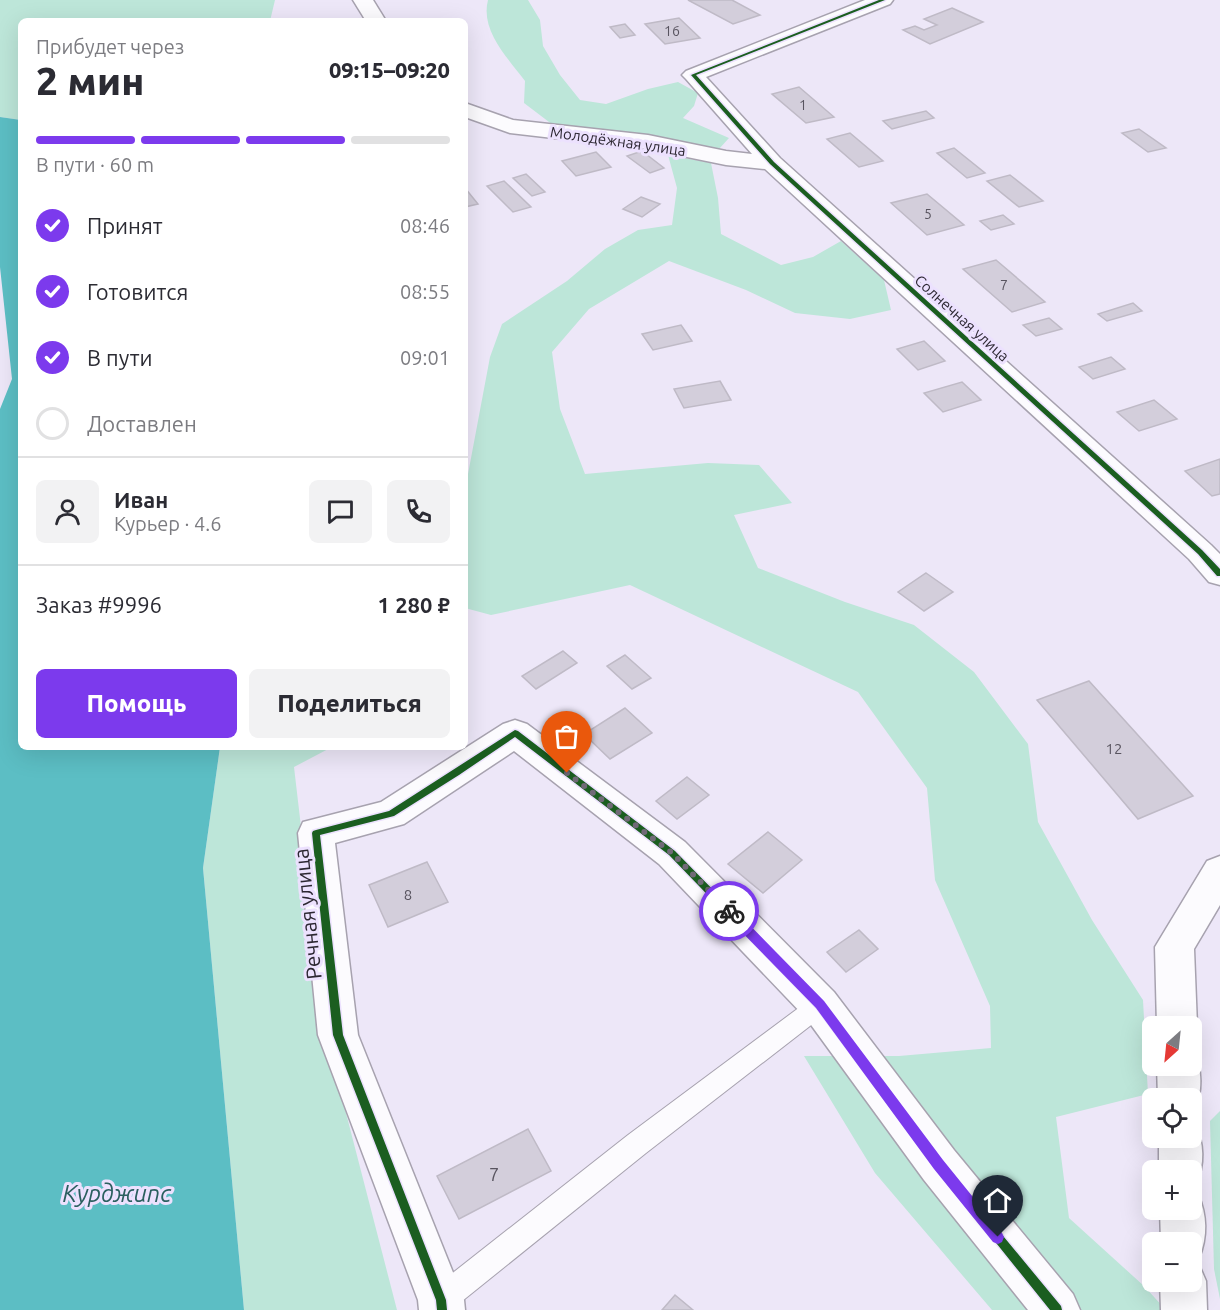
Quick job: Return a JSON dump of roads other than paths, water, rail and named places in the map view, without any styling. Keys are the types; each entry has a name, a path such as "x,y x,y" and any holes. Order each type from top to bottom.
{"street":[{"path":"363,0 374,18"},
{"name":"Солнечная улица","path":"883,0 693,75 772,163 1213,558"},
{"name":"Молодёжная улица","path":"468,111 510,126 648,142 726,158 772,163"},
{"name":"Речная улица","path":"442,1305 338,1035 316,833 391,814 515,733 672,853 820,1005 939,1165 1057,1310"},
{"path":"1177,1016 1174,946 1220,872"},
{"path":"1183,1292 1184,1310"}],"lane":[{"path":"442,1305 637,1144 820,1005"}],"water":[{"name":"Курджипс","path":"0,117 18,120 18,750 220,750 203,868 244,1310 0,1310 0,409 12,379 0,267"}]}
